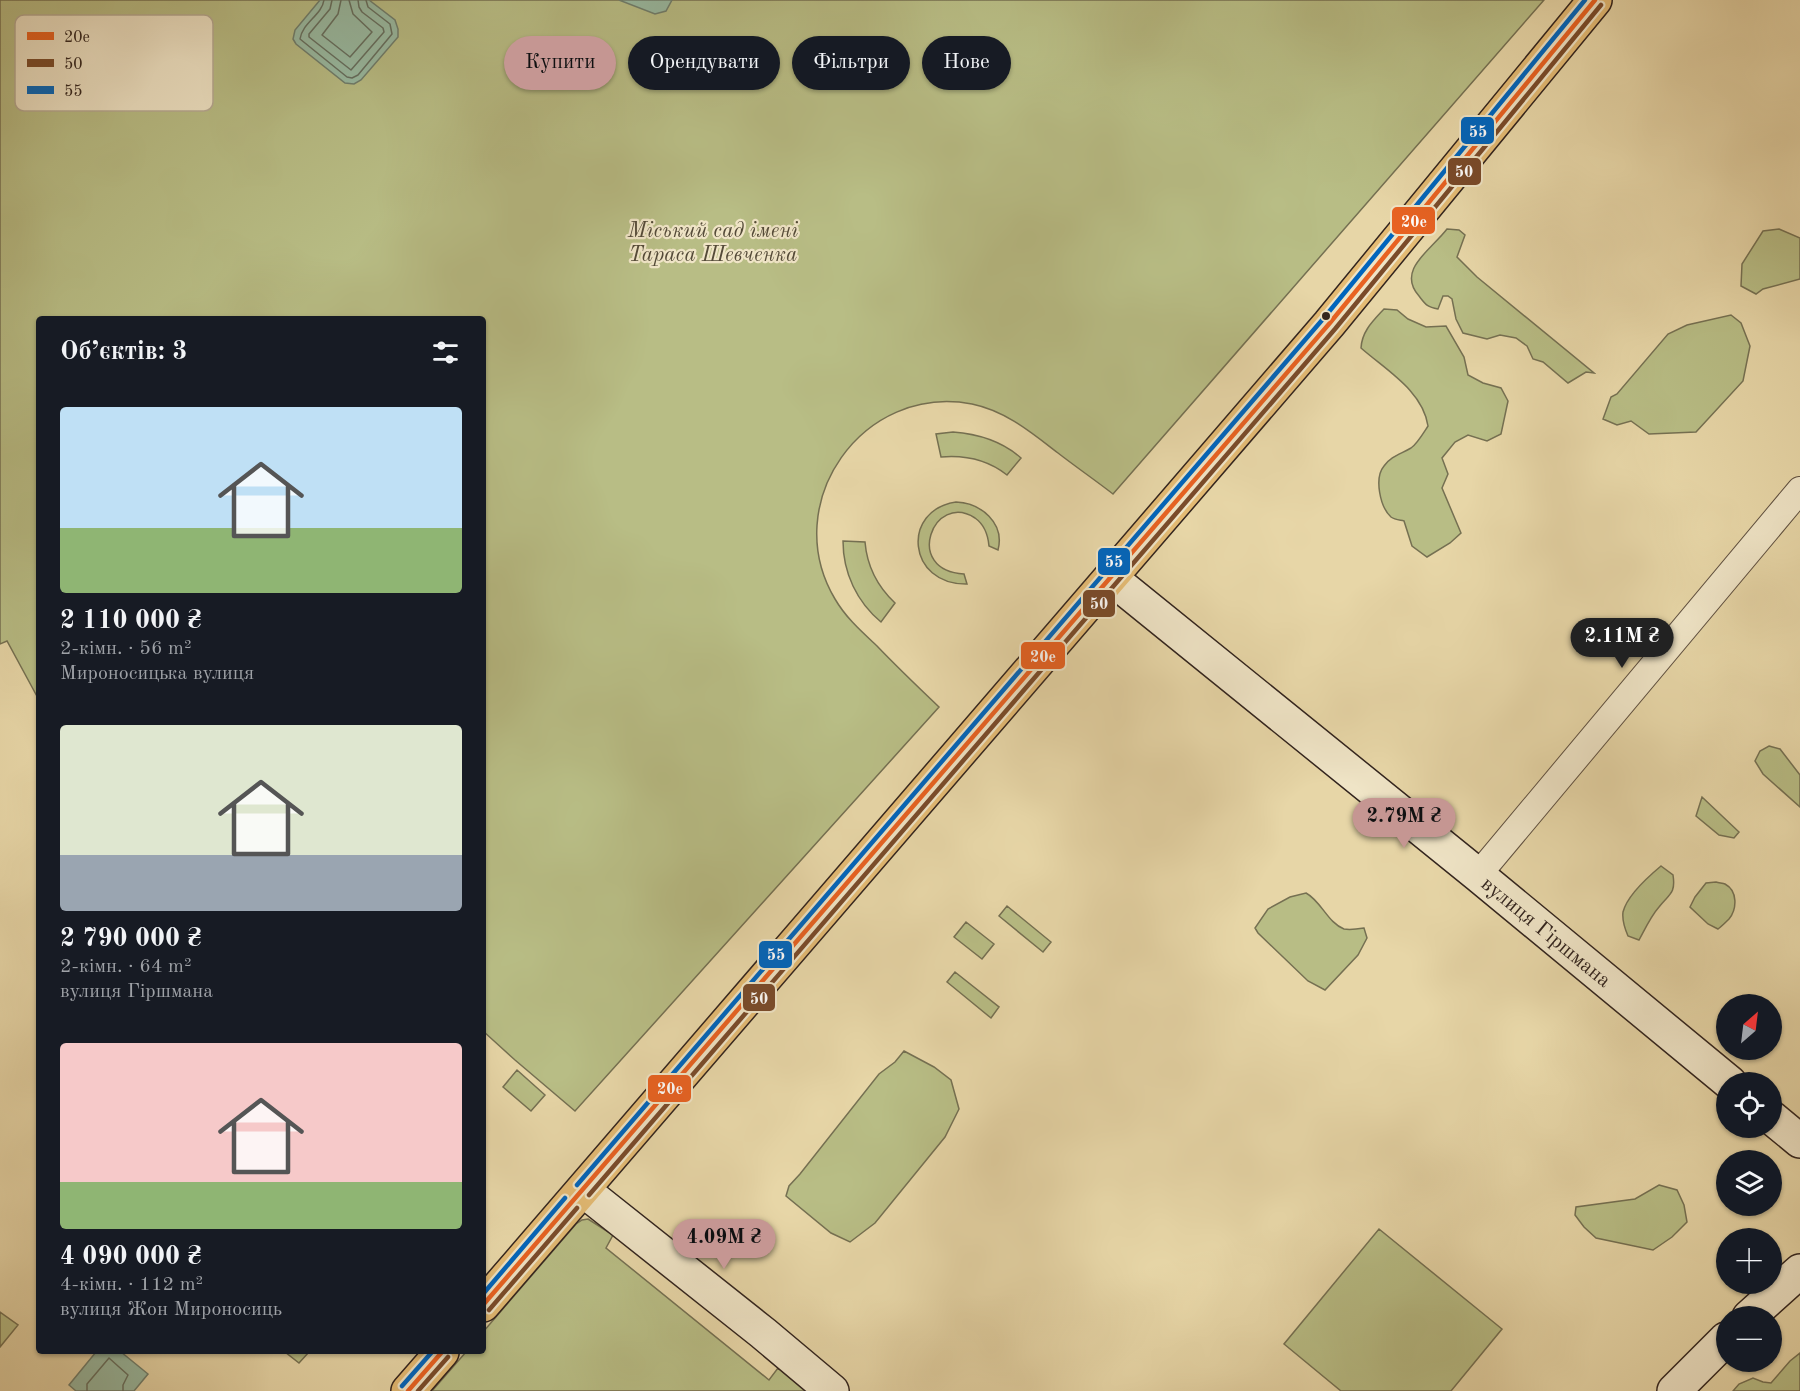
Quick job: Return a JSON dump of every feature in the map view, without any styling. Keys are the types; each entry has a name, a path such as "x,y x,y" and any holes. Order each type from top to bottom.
{"main road":[{"path":"486,1302 1329,324 1595,0"},
{"path":"408,1391 440,1354"}],"street":[{"path":"1478,876 1800,490"},
{"name":"вулиця Гіршмана","path":"1111,578 1717,1072"},
{"path":"1782,1126 1800,1141"},
{"path":"583,1190 832,1391"},
{"path":"1761,1306 1800,1271"},
{"path":"1674,1391 1716,1349"}],"green space":[{"name":"Міський сад імені Тараса Шевченка","path":"0,0 1544,0 1113,494 1018,424 996,412 972,404 932,402 897,412 866,431 841,458 825,490 817,525 820,562 835,599 844,612 939,707 575,1111 486,1034 486,316 36,316 36,694 7,641 0,644"},
{"path":"1447,229 1459,230 1465,235 1457,257 1477,277 1594,373 1586,372 1568,383 1543,362 1533,359 1527,346 1516,338 1500,335 1487,339 1463,333 1456,319 1452,299 1448,296 1443,296 1438,309 1425,304 1413,287 1411,278 1418,261"},
{"path":"1779,229 1800,238 1800,279 1763,289 1756,294 1741,286 1742,264 1763,231"},
{"path":"1384,309 1397,310 1408,319 1426,327 1446,326 1464,357 1468,375 1483,383 1501,388 1508,401 1501,434 1487,441 1468,435 1455,442 1442,458 1448,474 1442,488 1461,533 1450,543 1427,557 1412,546 1404,521 1393,518 1381,500 1379,478 1384,466 1393,457 1411,448 1428,426 1419,402 1411,392 1361,348 1366,331"},
{"path":"1731,315 1741,323 1750,346 1743,381 1696,432 1649,434 1631,421 1617,425 1603,419 1611,397 1617,394 1668,334 1687,325"},
{"path":"953,432 990,439 1021,458 1007,475 976,460 941,457 936,434"},
{"path":"956,502 974,506 982,511 989,516 998,531 998,550 989,546 984,527 975,518 960,513 947,515 937,523 931,535 930,548 934,560 945,570 964,574 967,584 947,581 932,573 923,561 918,546 919,532 926,518 938,508"},
{"path":"843,541 865,542 874,576 895,603 881,622 858,596 853,586 846,564"},
{"path":"1769,746 1780,749 1800,775 1800,807 1763,774 1755,761 1760,751"},
{"path":"1702,797 1739,832 1734,838 1719,835 1696,816"},
{"path":"1661,866 1673,875 1673,890 1653,914 1639,940 1628,936 1623,918 1625,906 1639,887"},
{"path":"1716,882 1729,887 1735,900 1732,915 1718,929 1708,924 1690,907 1706,883"},
{"path":"1306,893 1338,926 1344,929 1364,928 1367,938 1358,955 1325,990 1308,981 1255,928 1268,909 1290,897"},
{"path":"1007,906 1051,942 1043,952 999,916"},
{"path":"966,922 994,944 982,959 954,937"},
{"path":"955,972 999,1007 991,1018 947,982"},
{"path":"904,1051 934,1067 951,1080 959,1109 945,1137 875,1223 850,1242 831,1233 786,1196 789,1186 879,1074 895,1062"},
{"path":"517,1070 545,1095 531,1111 503,1087"},
{"path":"1659,1185 1677,1190 1684,1205 1687,1222 1672,1237 1653,1250 1596,1238 1575,1215 1576,1207 1635,1199"},
{"path":"588,1219 613,1235 606,1248 769,1380 778,1368 808,1391 432,1391 464,1354 486,1354 486,1329 576,1224"},
{"path":"1379,1229 1502,1329 1451,1391 1341,1391 1284,1344"},
{"path":"0,1312 18,1325 0,1347"},
{"path":"1800,1353 1800,1391 1733,1391 1739,1384 1753,1378 1771,1383"},
{"path":"288,1354 307,1354 299,1363"}],"water":[{"path":"320,0 369,0 395,20 398,37 361,80 354,84 345,83 296,44 293,39 295,30"},
{"path":"619,0 672,0 666,11 655,14"},
{"path":"94,1354 123,1354 148,1374 134,1391 76,1391 69,1385"}],"transit line":[{"name":"55","path":"577,1185 1323,319 1585,0"},
{"name":"20е","path":"486,1302 1329,324 1595,0"},
{"name":"50","path":"589,1195 1335,329 1601,5"},
{"name":"55","path":"486,1290 565,1198"},
{"name":"50","path":"489,1310 577,1208"},
{"name":"55","path":"402,1386 430,1354"},
{"name":"20е","path":"408,1391 440,1354"},
{"name":"50","path":"418,1391 448,1357"}]}
